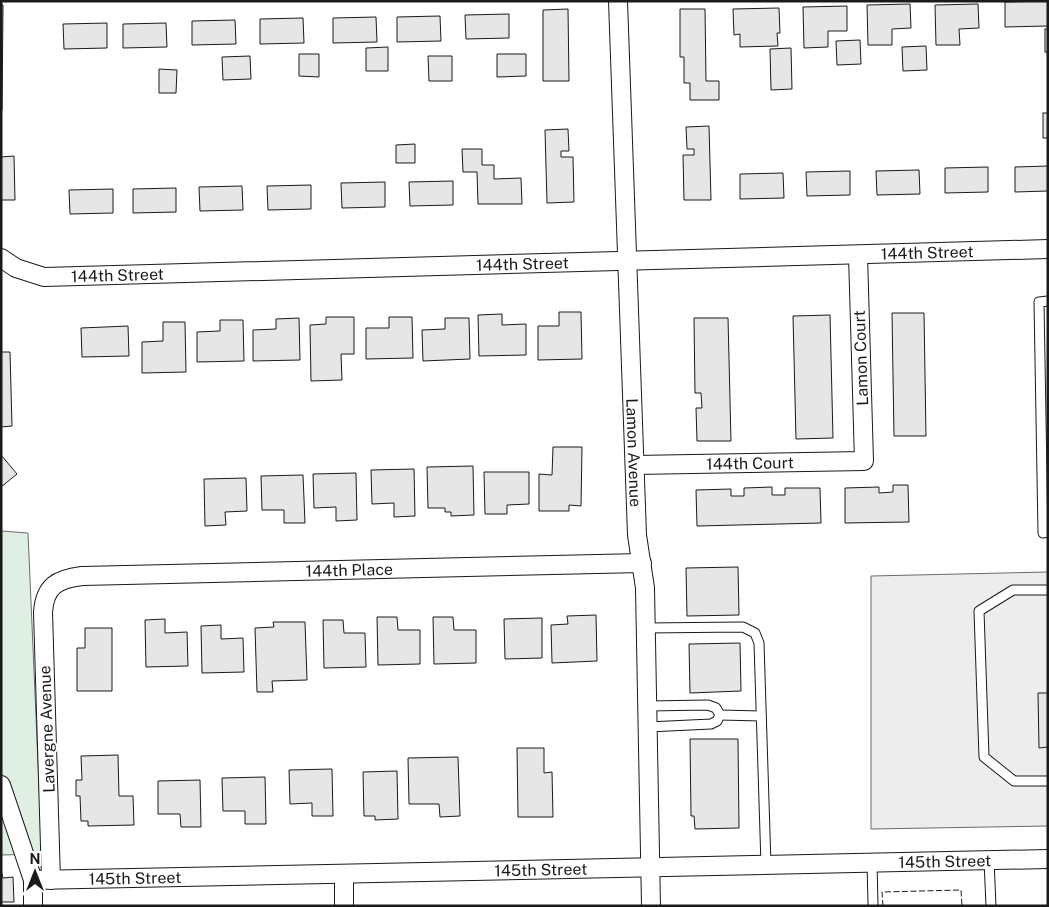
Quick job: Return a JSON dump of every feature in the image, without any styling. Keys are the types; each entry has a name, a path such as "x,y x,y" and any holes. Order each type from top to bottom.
{"street":[{"name":"Lamon Avenue","path":"618,1 636,534 645,588 651,906"},
{"name":"144th Street","path":"1,258 16,268 44,277 1048,250"},
{"name":"Lamon Court","path":"858,255 864,461"},
{"name":"144th Court","path":"635,465 864,461"},
{"name":"144th Place","path":"57,582 82,576 642,563"},
{"name":"Lavergne Avenue","path":"51,880 44,612 46,595 57,582"},
{"path":"1,785 33,880 33,906"},
{"name":"145th Street","path":"33,880 1048,859"},
{"path":"344,874 344,906"}],"lane":[{"path":"1048,301 1039,302 1043,533 1048,532"},
{"path":"1048,590 1013,590 979,611 984,757 1014,781 1048,782"},
{"path":"646,628 743,627 755,633 759,643 766,865"},
{"path":"648,706 708,705 716,708 720,715"},
{"path":"720,715 761,716"},
{"path":"648,727 711,724 717,721 720,715"},
{"path":"989,860 990,906"},
{"path":"872,863 873,904"}],"green space":[{"path":"1,531 28,533 42,854 1,855"}],"shaded area":[{"path":"1048,572 1048,826 871,829 871,576"}],"building":[{"path":"1048,1 1048,26 1005,27 1005,2"},
{"path":"910,4 911,28 892,29 892,45 868,45 867,5"},
{"path":"978,4 979,28 959,29 960,45 936,45 935,5"},
{"path":"1,5 3,5 2,110 1,110"},
{"path":"847,6 847,31 828,31 828,47 804,48 803,7"},
{"path":"779,8 780,33 777,33 778,46 740,47 740,34 734,35 733,9"},
{"path":"568,9 569,81 543,81 543,10"},
{"path":"680,9 705,9 706,81 719,81 719,100 690,100 690,83 684,83 684,57 680,57"},
{"path":"509,14 509,38 466,39 465,15"},
{"path":"440,16 441,41 397,42 397,17"},
{"path":"376,17 377,42 333,43 333,18"},
{"path":"303,18 304,43 260,44 260,19"},
{"path":"235,20 236,44 192,45 192,21"},
{"path":"107,23 107,48 64,49 63,24"},
{"path":"166,23 167,47 123,48 123,24"},
{"path":"1045,29 1048,29 1048,52 1045,52"},
{"path":"860,40 861,64 837,65 836,41"},
{"path":"926,46 927,70 903,71 902,47"},
{"path":"388,47 388,71 366,71 366,48"},
{"path":"791,48 792,89 771,90 770,49"},
{"path":"299,54 319,54 319,77 299,76"},
{"path":"497,54 526,54 526,76 497,77"},
{"path":"250,56 251,79 223,80 222,57"},
{"path":"428,56 452,56 452,81 429,81"},
{"path":"159,69 177,70 176,93 159,93"},
{"path":"1043,113 1048,113 1048,138 1043,138"},
{"path":"709,126 711,200 684,200 683,155 694,155 694,149 687,149 686,127"},
{"path":"568,129 569,151 561,151 561,157 573,157 574,202 547,203 545,130"},
{"path":"415,144 415,163 396,163 396,145"},
{"path":"462,149 482,149 482,165 494,165 494,179 521,178 522,204 478,204 477,172 463,172"},
{"path":"14,156 15,200 1,200 1,157"},
{"path":"1048,166 1048,191 1015,192 1015,167"},
{"path":"988,167 988,192 945,193 945,168"},
{"path":"919,170 920,194 877,195 876,171"},
{"path":"850,171 850,195 807,196 806,172"},
{"path":"783,173 784,198 740,199 740,174"},
{"path":"453,181 453,205 410,206 409,182"},
{"path":"385,182 385,207 342,208 341,183"},
{"path":"311,185 311,209 268,210 267,186"},
{"path":"242,186 243,210 200,211 199,187"},
{"path":"176,188 176,212 133,213 133,189"},
{"path":"113,189 113,213 70,214 69,190"},
{"path":"559,312 581,312 582,359 538,360 538,326 559,326"},
{"path":"892,313 924,313 926,436 894,436"},
{"path":"502,314 502,325 526,324 526,355 479,356 478,315"},
{"path":"830,315 833,438 796,439 793,316"},
{"path":"326,317 354,317 354,354 341,354 342,380 311,381 310,325 326,324"},
{"path":"389,317 412,317 413,358 366,359 366,328 389,328"},
{"path":"299,318 300,360 253,361 253,330 276,329 276,319"},
{"path":"445,318 469,318 470,359 423,361 422,330 445,329"},
{"path":"694,318 728,318 731,441 697,441 696,408 702,408 701,393 695,393"},
{"path":"220,320 243,320 244,361 197,362 197,332 220,331"},
{"path":"163,322 185,322 186,372 142,373 142,342 163,341"},
{"path":"128,326 129,356 82,357 81,328"},
{"path":"1,352 10,352 12,426 1,427"},
{"path":"553,447 582,447 581,506 569,505 569,511 539,511 539,474 552,475"},
{"path":"1,455 17,474 1,487"},
{"path":"473,466 474,515 451,516 451,512 445,512 445,508 428,508 427,467"},
{"path":"414,469 415,516 394,517 394,503 372,504 371,470"},
{"path":"484,472 529,472 529,504 507,505 507,514 485,514"},
{"path":"356,473 357,520 336,521 336,507 314,508 313,474"},
{"path":"303,475 305,523 284,523 284,510 262,510 261,476"},
{"path":"246,478 247,511 225,512 226,525 205,526 204,479"},
{"path":"893,485 908,485 909,522 845,523 845,488 879,487 879,493 893,492"},
{"path":"772,487 772,495 785,495 785,488 820,488 821,523 697,526 696,490 731,489 731,496 744,496 744,488"},
{"path":"738,567 739,615 687,616 686,568"},
{"path":"596,615 597,661 552,663 551,625 568,624 567,616"},
{"path":"377,617 397,617 398,630 420,630 420,664 378,665"},
{"path":"433,617 453,617 454,630 476,630 476,663 434,664"},
{"path":"542,618 542,658 505,659 504,619"},
{"path":"165,619 165,633 187,632 188,666 146,667 145,620"},
{"path":"323,620 343,620 344,633 365,633 366,667 324,668"},
{"path":"273,622 305,622 307,680 272,681 273,692 257,692 255,628 274,627"},
{"path":"221,625 221,639 243,638 244,672 202,673 201,626"},
{"path":"85,628 112,628 112,691 77,691 77,648 85,648"},
{"path":"740,643 741,691 690,693 689,644"},
{"path":"1038,693 1048,693 1048,747 1039,748"},
{"path":"690,739 738,739 739,828 695,829 694,816 691,816"},
{"path":"517,748 544,748 544,773 552,772 553,817 518,817"},
{"path":"118,755 119,796 133,796 134,825 88,826 88,821 81,821 80,796 76,796 76,780 82,780 81,756"},
{"path":"458,757 460,816 440,817 439,804 409,804 408,758"},
{"path":"332,769 333,816 312,816 312,803 290,804 289,770"},
{"path":"397,771 398,819 375,820 375,816 364,816 363,772"},
{"path":"265,777 266,824 245,824 245,811 223,811 222,778"},
{"path":"200,780 201,827 181,827 180,814 158,814 158,781"},
{"path":"1,870 3,878 13,877 14,902 1,902"}],"fence":[{"path":"883,906 882,892 961,890 962,906"}]}
